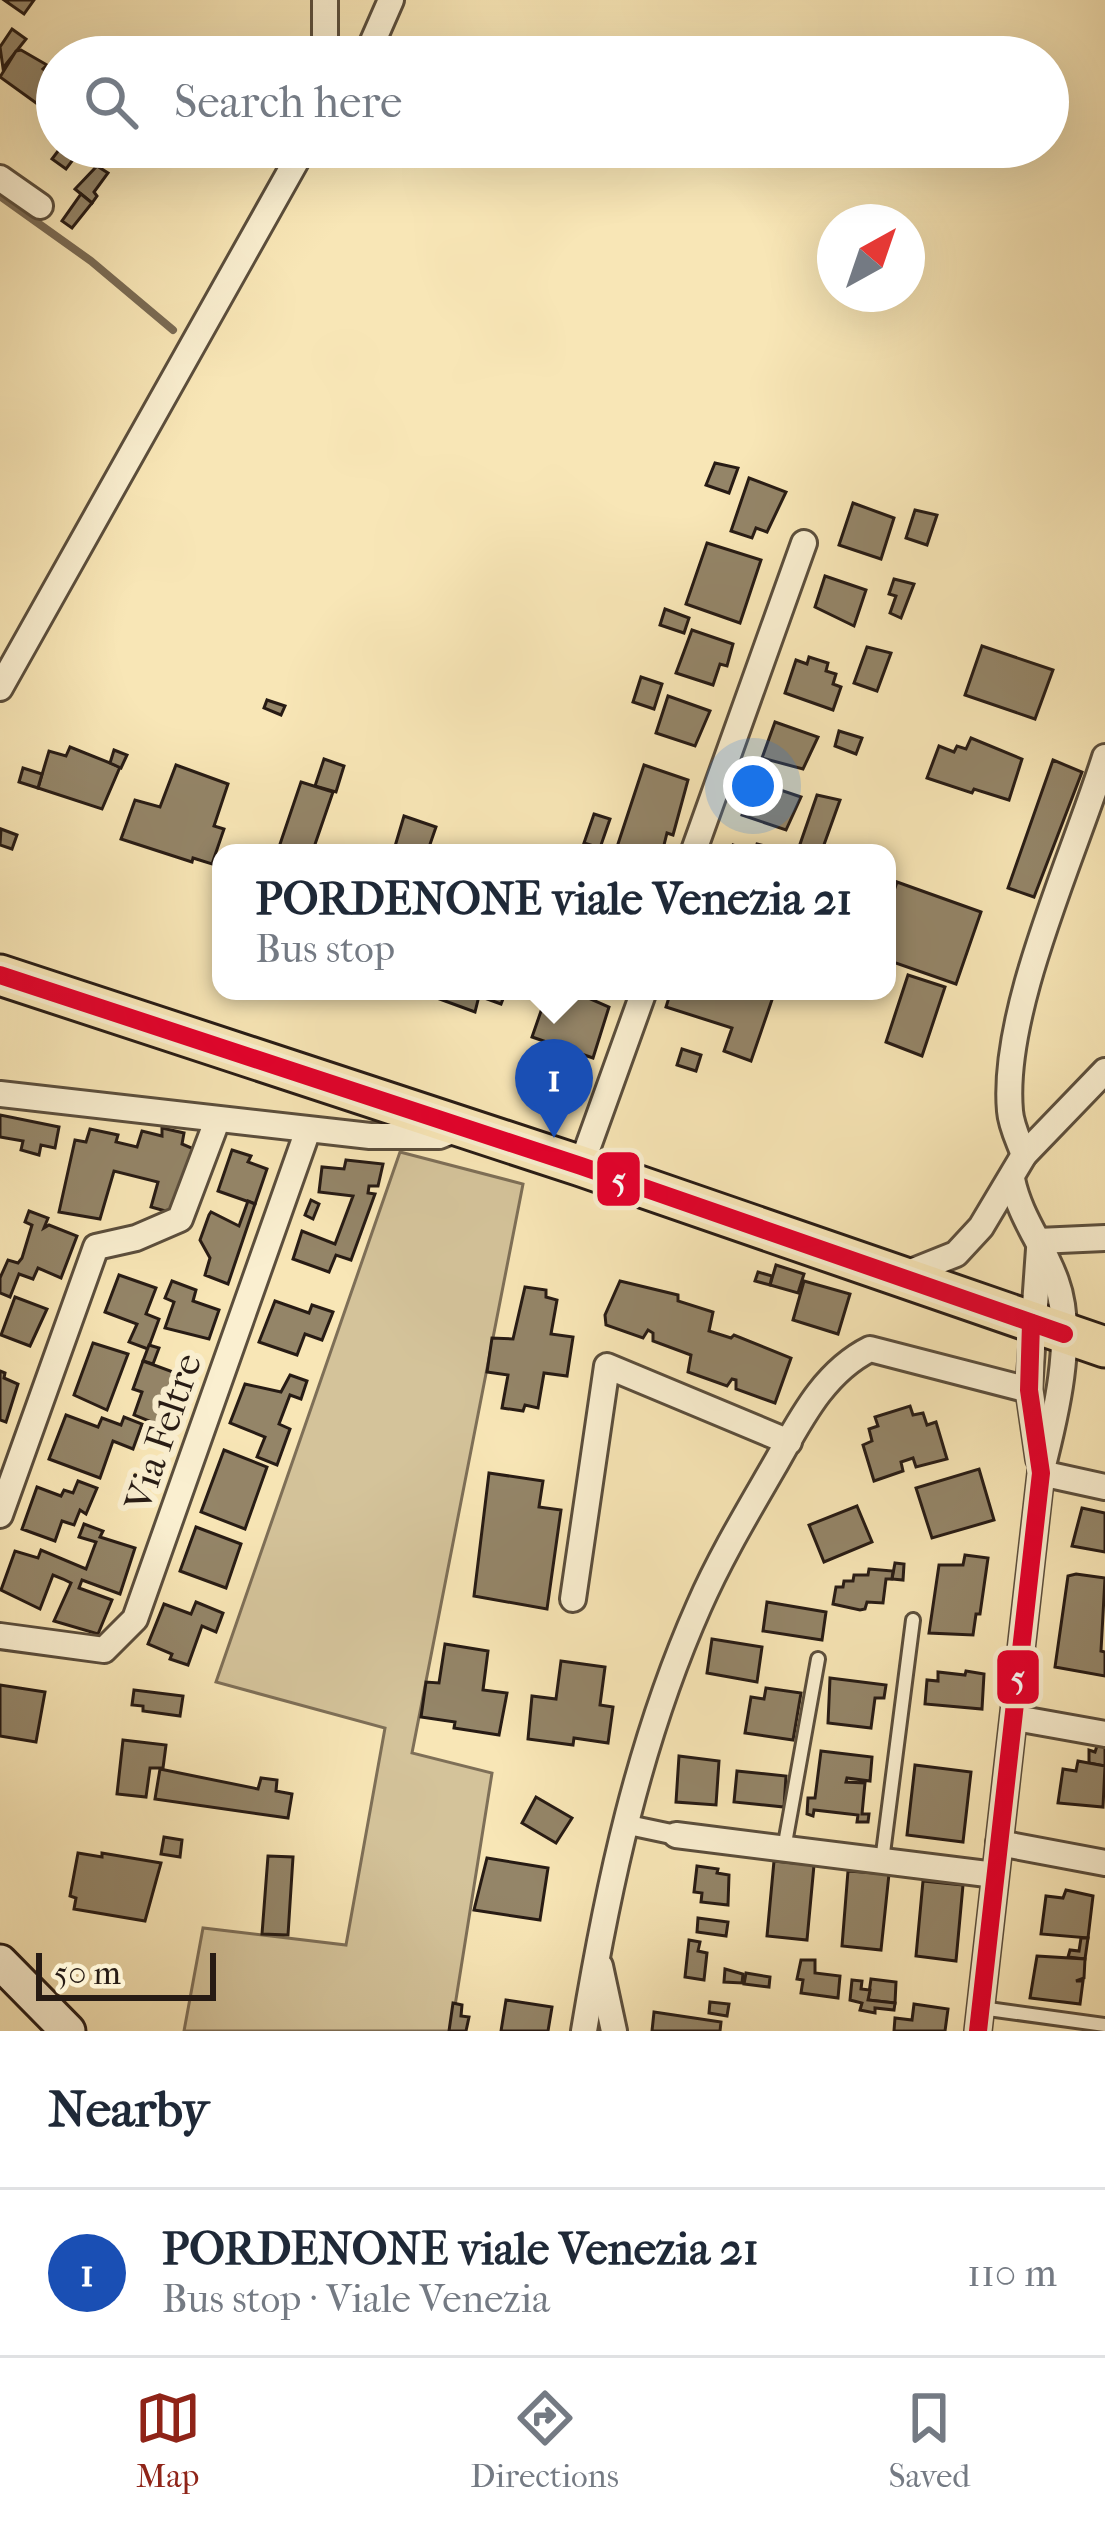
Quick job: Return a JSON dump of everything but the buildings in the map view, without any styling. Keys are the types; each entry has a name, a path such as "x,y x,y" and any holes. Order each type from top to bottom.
{"main road":[{"path":"0,975 581,1166 1105,1347"},
{"path":"0,1962 68,2031"}],"street":[{"path":"325,0 326,36"},
{"path":"375,36 391,0"},
{"path":"0,688 292,168"},
{"path":"0,178 40,206"},
{"path":"696,844 804,543"},
{"path":"1024,1155 1010,1117 1009,1077 1018,1021 1105,757"},
{"path":"581,1166 641,1000"},
{"path":"899,1277 956,1253 981,1227 1024,1155 1105,1071"},
{"path":"0,1094 370,1136 439,1136 462,1126"},
{"path":"0,1515 96,1247 136,1238 180,1219 217,1121"},
{"name":"Via Feltre","path":"0,1636 104,1650 135,1619 308,1130"},
{"path":"1012,1180 1018,1207 1039,1240 1058,1286 1029,1390 1041,1473"},
{"path":"1039,1240 1105,1238"},
{"path":"979,2020 1041,1473 1055,1417 1047,1328"},
{"path":"584,2031 624,1824 664,1694 700,1604 788,1442 824,1386 849,1360 870,1349 1029,1390"},
{"path":"573,1599 607,1366 788,1442"},
{"path":"1041,1473 1105,1487"},
{"path":"1016,1718 1105,1734"},
{"path":"624,1824 676,1835 994,1875"},
{"path":"999,1843 1105,1863"},
{"path":"597,1952 614,2031"}],"lane":[{"path":"881,1862 913,1620"},
{"path":"784,1849 818,1659"},
{"path":"979,2020 1105,2025"}],"shaded area":[{"path":"400,1152 523,1184 412,1753 492,1773 451,2031 184,2031 203,1928 346,1945 385,1728 216,1682"}],"waterway":[{"path":"0,196 91,261 173,330"}],"transit line":[{"name":"5","path":"0,975 581,1166 1064,1334"},
{"name":"5","path":"978,2031 1041,1473 1029,1390 1031,1323"}],"place":[{"name":"PORDENONE viale Venezia 21","path":"554,1138"}]}
